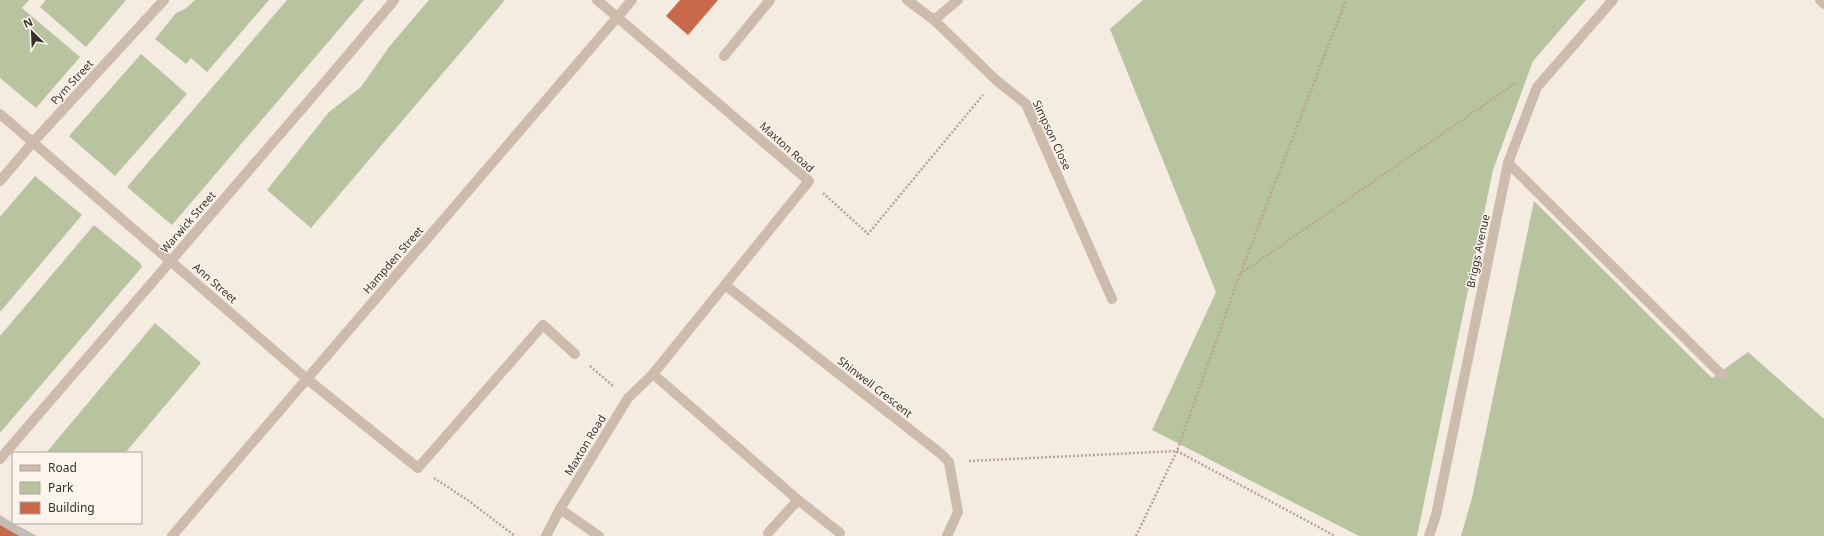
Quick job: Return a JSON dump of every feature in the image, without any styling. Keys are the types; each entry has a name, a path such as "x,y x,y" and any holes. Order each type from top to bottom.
{"street":[{"name":"Pym Street","path":"0,181 33,142 164,0"},
{"name":"Maxton Road","path":"546,536 560,508 628,398 653,374 809,181 597,0"},
{"name":"Hampden Street","path":"172,536 632,0"},
{"path":"724,56 770,0"},
{"name":"Simpson Close","path":"907,0 934,20 996,80 1026,104 1112,298"},
{"path":"934,20 958,0"},
{"name":"Briggs Avenue","path":"1429,536 1436,515 1508,163 1537,87 1613,0"},
{"path":"1820,0 1824,4"},
{"name":"Warwick Street","path":"0,460 393,2"},
{"name":"Ann Street","path":"0,114 307,378 418,468"},
{"path":"1508,163 1722,375"},
{"name":"Shinwell Crescent","path":"725,285 940,453 949,462"},
{"path":"418,468 543,325 575,354"},
{"path":"653,374 798,500 840,533"},
{"path":"947,536 958,512 949,462"},
{"path":"768,533 798,500"},
{"path":"560,508 600,536"}],"path":[{"path":"1136,536 1177,451 1240,274 1346,0"},
{"path":"809,181 868,234 996,80"},
{"path":"1240,274 1518,82 1537,87"},
{"path":"575,354 628,398"},
{"path":"949,462 1177,451 1335,536"},
{"path":"418,468 469,501 515,536"}],"green space":[{"path":"0,0 29,0 22,8 80,57 36,108 0,78"},
{"path":"46,0 126,0 86,47 40,7"},
{"path":"195,0 269,0 207,72 191,58 186,64 155,39 176,13 185,9"},
{"path":"287,0 364,0 172,225 127,187"},
{"path":"429,0 505,0 311,228 267,190 329,112 361,87 389,47"},
{"path":"1143,0 1586,0 1533,61 1493,170 1417,536 1359,536 1152,430 1216,292 1110,29"},
{"path":"141,54 187,94 115,176 69,136"},
{"path":"35,176 82,215 0,312 0,217"},
{"path":"1534,201 1712,378 1748,352 1824,419 1824,536 1461,536 1472,498"},
{"path":"94,225 140,263 142,267 0,433 0,336"},
{"path":"155,323 201,363 126,452 47,452"}],"building":[{"path":"680,0 718,0 688,35 666,16"},
{"path":"0,525 19,536 0,536"}]}
